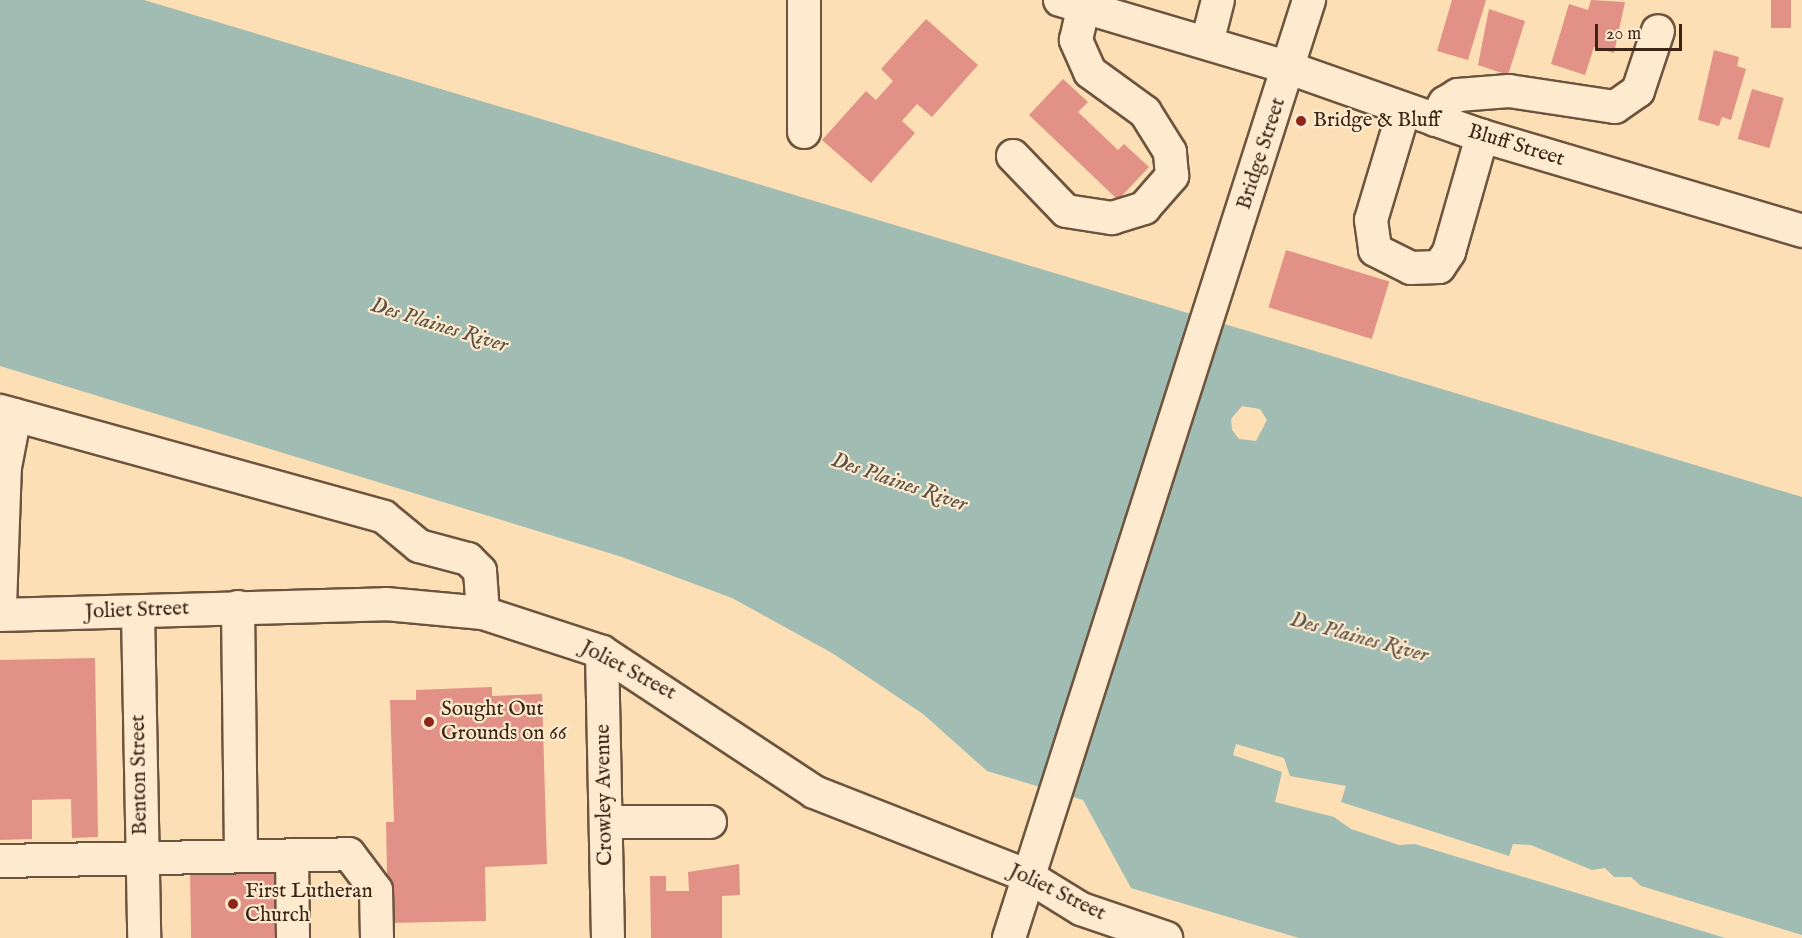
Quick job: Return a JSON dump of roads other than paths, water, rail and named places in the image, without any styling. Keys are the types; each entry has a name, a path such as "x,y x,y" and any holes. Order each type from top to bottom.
{"street":[{"path":"804,0 804,132"},
{"path":"1207,43 1218,0"},
{"name":"Bridge Street","path":"1009,938 1026,875 1214,307 1309,0"},
{"path":"1012,156 1066,211 1112,218 1144,208 1172,176 1170,152 1145,112 1090,72 1076,40 1076,2"},
{"name":"Bluff Street","path":"1076,2 1289,68 1482,136 1802,231"},
{"path":"1435,120 1445,103 1458,95 1509,91 1615,107 1638,91 1658,30"},
{"path":"1404,110 1371,220 1375,249 1411,268 1439,267 1449,252 1482,136"},
{"path":"0,606 8,413 384,517 419,546 468,559 480,571 483,613"},
{"name":"Joliet Street","path":"0,615 435,605 483,613 602,652 814,792 1026,875 1081,909 1166,938"},
{"path":"238,608 241,856"},
{"name":"Benton Street","path":"138,612 144,938"},
{"name":"Crowley Avenue","path":"602,652 608,938"},
{"path":"606,822 710,822"},
{"path":"0,861 349,854 376,890 377,938"},
{"path":"292,855 293,938"}],"water":[{"name":"Des Plaines River","path":"0,0 144,0 1802,497 1802,935 1641,886 1631,877 1614,877 1605,868 1592,870 1531,845 1513,844 1509,856 1341,802 1346,786 1290,776 1284,758 1236,744 1233,755 1282,772 1275,802 1334,817 1351,829 1399,845 1415,844 1725,938 1299,938 1131,888 1083,800 987,771 923,714 832,653 732,598 622,557 0,366","holes":["1242,406 1260,409 1267,420 1256,441 1239,439 1232,430 1231,419"]}],"place":[{"name":"Bridge & Bluff","path":"1301,121"},
{"name":"Sought Out Grounds on 66","path":"429,722"},
{"name":"First Lutheran Church","path":"233,904"}]}
